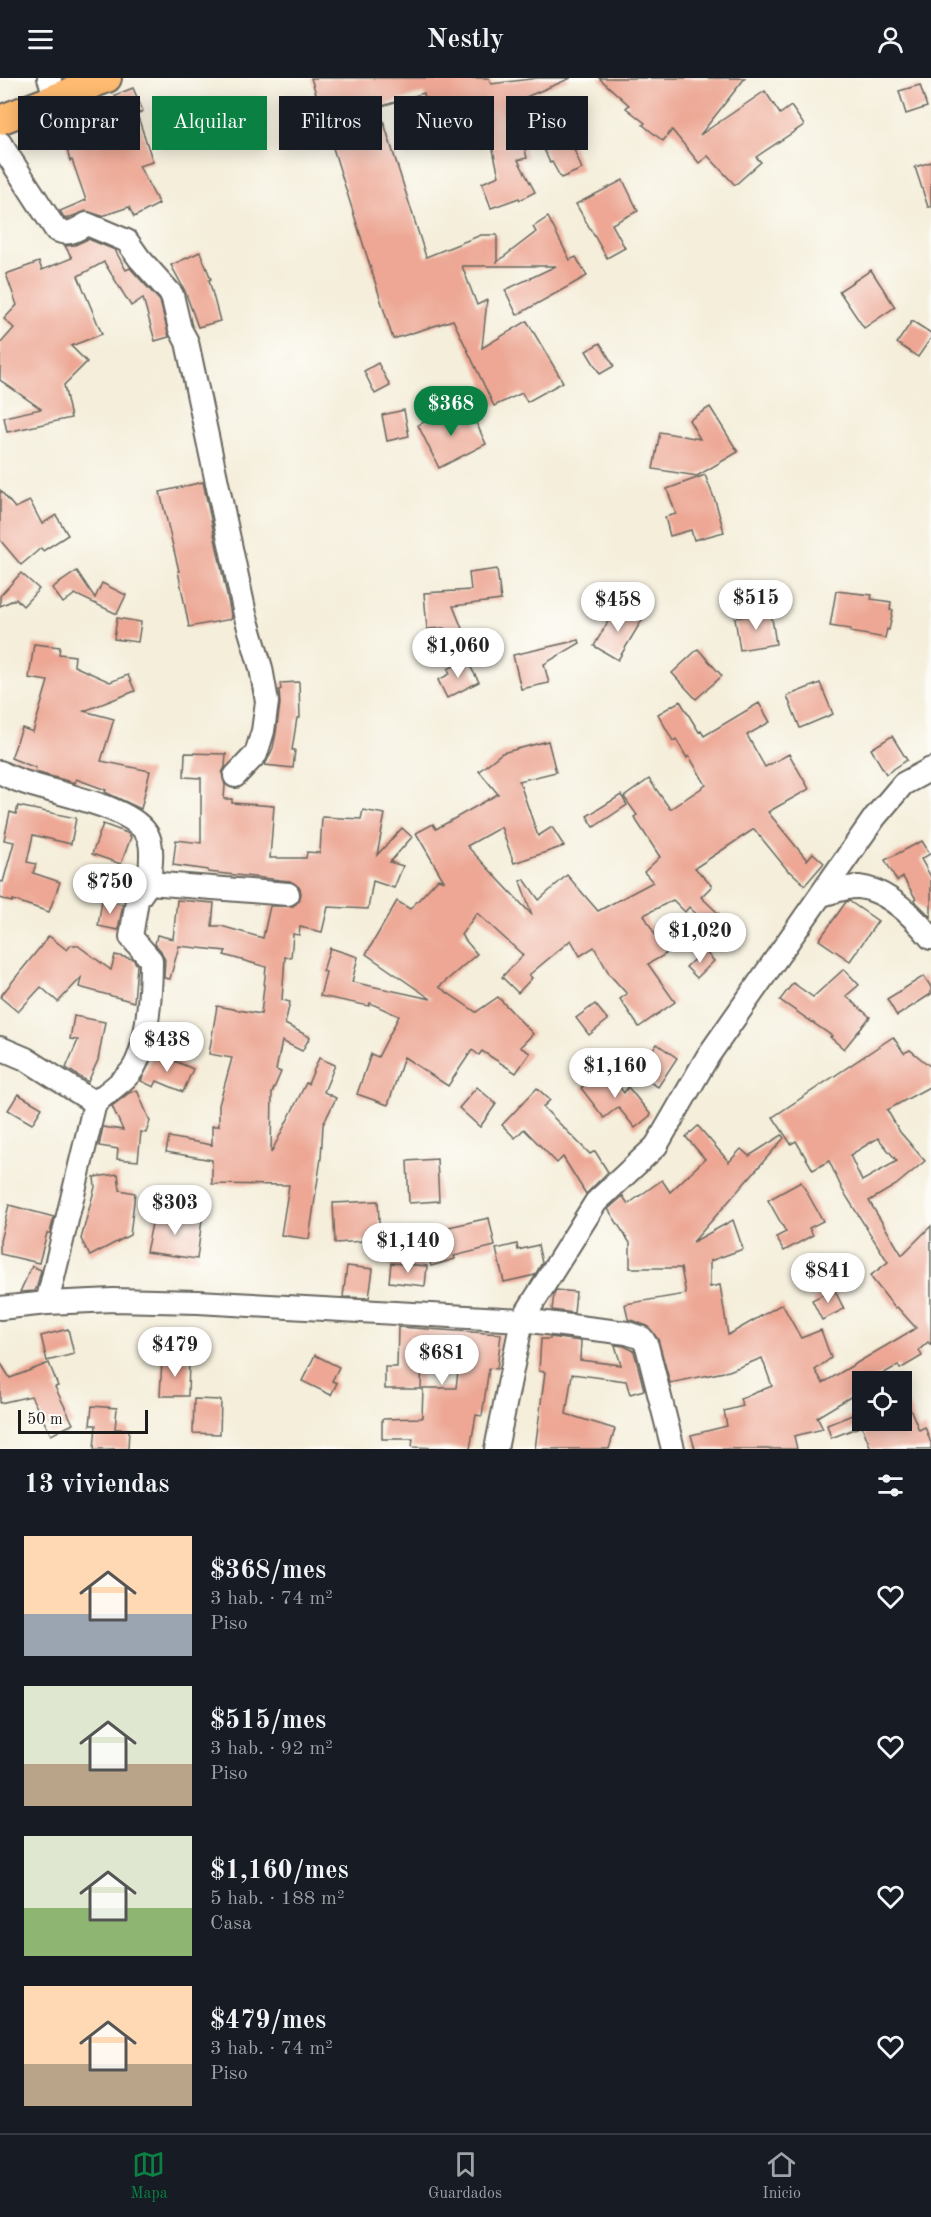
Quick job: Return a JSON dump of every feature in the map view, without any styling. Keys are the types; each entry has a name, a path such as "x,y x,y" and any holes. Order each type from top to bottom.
{"main road":[{"path":"0,120 52,88 106,78"}],"street":[{"path":"0,143 56,230 72,233 87,224 127,241 172,295 180,329 187,342 245,614 261,668 267,702 263,731 256,754 235,776"},
{"path":"496,1449 522,1320 596,1202 656,1146 708,1056 875,817 903,784 931,769"},
{"path":"0,772 32,785 124,814 140,826 148,836 150,849 149,883 137,900 131,937 151,960 151,985 142,1047 133,1069 96,1102 46,1303"},
{"path":"149,883 288,894"},
{"path":"822,895 857,886 878,892 915,918 931,938"},
{"path":"0,1048 26,1059 96,1102"},
{"path":"0,1308 113,1300 198,1302 522,1320 627,1333 642,1338 647,1346 673,1449"}],"building":[{"path":"311,78 489,78 491,84 538,78 571,78 528,96 506,96 506,150 525,150 527,158 518,160 535,192 520,200 519,198 491,208 482,183 499,176 493,150 494,96 425,96 424,93 414,96 394,96 394,102 382,106 382,96 317,96"},
{"path":"599,78 745,78 700,135 765,91 780,114 791,106 804,125 756,157 761,162 735,185 708,156 699,163 672,130 663,141 643,125 645,123 626,108 629,105"},
{"path":"920,85 927,107 906,114 899,91"},
{"path":"133,88 136,96 116,96"},
{"path":"382,117 426,257 481,235 497,235 497,262 536,232 533,227 548,217 570,260 576,257 587,276 517,315 505,290 556,266 462,266 477,305 487,300 482,348 527,321 563,382 527,402 522,393 494,406 453,320 393,339 334,150 382,150"},
{"path":"140,123 153,162 139,166 159,204 134,217 129,207 102,216 86,211 65,219 60,211 86,200 72,160 70,161 67,150 140,150"},
{"path":"544,150 574,150 582,169 561,178 552,162 550,163"},
{"path":"931,162 931,207 928,207 915,167"},
{"path":"623,180 638,211 612,224 625,248 607,258 576,204"},
{"path":"88,239 115,250 126,270 130,268 160,301 169,337 155,341 143,298 131,306 104,262 78,276 102,334 71,346 87,362 64,385 71,418 7,432 4,417 41,409 0,380 0,344 14,328 4,319 17,305 6,274 39,262 42,270 72,258 65,246 75,245"},
{"path":"200,252 211,279 209,280 220,321 198,327 185,291 171,265"},
{"path":"871,270 895,307 864,328 839,291"},
{"path":"912,321 931,333 931,338 918,357 897,343"},
{"path":"600,343 614,366 600,374 586,351"},
{"path":"378,363 390,386 375,394 364,371"},
{"path":"454,407 462,424 474,418 486,444 439,468 418,425"},
{"path":"710,407 738,452 697,476 653,469 660,432 700,439 689,420"},
{"path":"404,410 409,436 387,441 382,415"},
{"path":"705,475 724,532 694,540 691,530 670,536 665,517 676,514 667,489"},
{"path":"203,482 232,619 189,627 179,571 160,492"},
{"path":"0,490 15,508 30,501 42,524 56,515 68,535 43,551 41,548 21,565 0,540"},
{"path":"497,569 501,600 453,606 468,643 454,650 444,628 427,629 424,593 471,590 469,573"},
{"path":"77,571 95,598 102,583 126,595 117,614 75,594 63,603 52,588"},
{"path":"21,573 39,589 23,606 16,599 0,606 0,596"},
{"path":"836,591 872,595 871,599 891,602 890,610 893,610 885,638 830,626"},
{"path":"617,606 642,620 618,660 594,646"},
{"path":"771,612 776,644 740,650 735,618"},
{"path":"117,618 141,622 138,642 114,639"},
{"path":"579,640 580,643 544,664 549,683 521,689 513,655"},
{"path":"34,644 60,647 59,654 75,656 74,666 110,682 128,675 135,691 84,711 114,719 101,761 150,771 141,809 105,792 106,790 76,779 75,783 35,772 36,768 11,758 22,728 33,732 48,681 29,678"},
{"path":"698,649 722,676 696,699 672,673"},
{"path":"466,659 479,682 447,698 438,680 450,674 448,669"},
{"path":"299,682 300,718 297,718 292,750 295,750 293,768 265,765 273,748 276,733 280,683"},
{"path":"820,683 833,714 800,728 787,696"},
{"path":"680,701 699,732 701,731 704,736 759,703 770,722 747,735 765,767 789,754 809,789 768,812 807,860 813,853 824,863 805,885 789,872 754,829 695,868 712,886 701,897 738,932 727,943 689,907 685,912 673,900 644,915 666,954 648,964 675,1002 639,1027 620,999 627,994 610,975 594,947 580,956 571,940 529,975 532,978 518,993 502,977 523,955 477,913 461,935 477,954 439,987 476,1012 498,997 533,1034 520,1047 530,1053 516,1073 482,1051 479,1055 472,1050 448,1086 404,1057 388,1105 357,1094 371,1054 378,1057 399,1016 370,1003 369,1006 320,996 326,972 323,971 330,948 358,957 352,982 431,999 366,954 397,901 410,909 438,879 444,881 416,833 433,824 436,829 498,794 479,771 502,753 548,741 556,772 519,781 538,836 552,827 564,846 514,863 501,827 467,846 532,915 520,881 524,879 539,900 567,875 598,911 653,882 644,872 660,857 634,817 637,815 624,797 649,779 670,809 706,785 689,756 687,758 676,739 673,741 658,714"},
{"path":"892,736 907,760 886,774 871,749"},
{"path":"185,753 226,754 222,773 225,785 224,799 232,799 232,803 274,806 270,858 306,858 307,852 320,853 322,817 361,819 363,810 385,814 377,855 402,828 412,837 390,862 403,866 394,888 373,881 368,909 328,907 322,932 300,927 299,935 293,934 291,958 285,957 282,1000 290,1002 285,1024 310,1037 302,1051 282,1041 276,1070 281,1072 272,1093 271,1153 306,1083 308,1084 319,1058 335,1065 324,1092 336,1098 323,1125 321,1158 309,1239 281,1235 289,1185 212,1184 212,1160 166,1152 169,1137 212,1145 212,1126 219,1126 219,1105 232,1058 209,1054 217,1006 261,1014 266,967 224,955 226,951 179,946 170,979 164,978 165,960 155,944 157,935 173,939 177,900 214,903 212,926 221,926 263,938 270,906 293,906 299,901 301,894 300,888 290,881 208,872 208,870 173,865 176,840 201,843 201,778 184,777"},
{"path":"621,795 627,805 594,827 587,816"},
{"path":"18,806 76,818 71,844 33,835 27,862 36,864 33,873 60,882 49,912 0,898 0,881 3,882 14,842 4,840 10,812 16,814"},
{"path":"103,824 127,833 131,837 121,864 92,854"},
{"path":"922,841 930,854 921,859 931,877 931,917 914,900 916,899 903,877 897,881 885,860"},
{"path":"102,900 123,904 118,930 98,926"},
{"path":"849,901 878,921 850,961 819,940"},
{"path":"49,936 67,950 71,945 77,945 111,970 115,955 133,959 137,965 134,1002 79,987 81,978 58,1002 41,987 18,1012 0,997"},
{"path":"704,950 714,961 697,978 686,967"},
{"path":"844,969 859,985 846,996 870,1017 844,1049 830,1037 832,1036 780,1000 793,983 813,997"},
{"path":"924,976 931,987 931,994 897,1016 887,999"},
{"path":"595,1004 608,1020 589,1035 576,1018"},
{"path":"74,1016 105,1022 98,1060 88,1082 66,1068 78,1040 70,1039"},
{"path":"893,1037 904,1053 910,1050 931,1067 931,1086 887,1110 900,1132 925,1161 896,1185 869,1201 902,1255 931,1226 931,1345 928,1342 919,1350 922,1356 900,1369 898,1365 888,1371 852,1371 852,1396 817,1417 823,1429 794,1436 797,1449 695,1449 691,1435 727,1426 724,1411 743,1406 740,1399 772,1386 762,1358 729,1371 670,1383 658,1339 647,1326 628,1319 625,1304 686,1294 681,1268 630,1268 630,1243 608,1209 623,1196 628,1204 662,1180 670,1192 705,1159 686,1137 698,1126 729,1162 741,1149 749,1156 782,1135 784,1138 693,1242 733,1220 743,1249 710,1261 710,1287 720,1285 728,1335 782,1304 801,1338 821,1330 831,1358 815,1370 823,1383 916,1328 897,1307 895,1308 870,1276 888,1262 843,1191 829,1161 813,1170 796,1141 791,1144 773,1117","holes":["878,1138 897,1161 862,1181 850,1155"]},
{"path":"657,1044 677,1058 658,1087 637,1074"},
{"path":"154,1052 193,1069 183,1092 157,1081 154,1087 141,1081"},
{"path":"606,1069 624,1093 628,1087 651,1115 635,1128 618,1107 604,1118 581,1088"},
{"path":"477,1087 496,1104 480,1127 459,1108"},
{"path":"537,1088 550,1100 543,1107 590,1154 595,1151 608,1172 586,1194 563,1157 557,1163 524,1129 515,1138 502,1125"},
{"path":"137,1090 150,1121 146,1133 141,1132 138,1161 117,1159 118,1149 99,1146 103,1127 123,1130 112,1106"},
{"path":"18,1094 42,1108 32,1124 8,1110"},
{"path":"437,1159 439,1201 409,1203 407,1161"},
{"path":"118,1174 120,1190 135,1193 130,1235 90,1256 81,1239 95,1187 94,1177"},
{"path":"801,1182 823,1221 809,1228 813,1235 784,1251 776,1237 786,1232 768,1200"},
{"path":"378,1201 380,1240 335,1243 333,1203"},
{"path":"9,1205 54,1217 39,1263 0,1254 0,1241"},
{"path":"154,1214 202,1219 197,1259 146,1252"},
{"path":"489,1218 495,1246 454,1256 455,1259 431,1266 422,1233"},
{"path":"517,1244 518,1250 538,1245 542,1263 535,1275 504,1282 496,1249"},
{"path":"391,1263 427,1266 425,1286 389,1282"},
{"path":"32,1266 41,1270 35,1291 20,1292"},
{"path":"347,1266 373,1269 369,1298 343,1297"},
{"path":"834,1289 844,1309 822,1320 812,1300"},
{"path":"556,1290 576,1292 574,1313 552,1310"},
{"path":"398,1327 501,1334 497,1369 489,1368 482,1416 476,1415 470,1449 412,1447 413,1439 382,1439 382,1419 422,1418 423,1388 456,1388 459,1363 422,1359 421,1389 385,1389 385,1367 397,1367"},
{"path":"68,1329 74,1354 47,1361 41,1336"},
{"path":"550,1337 581,1341 580,1360 621,1365 615,1345 634,1351 644,1390 630,1394 626,1381 572,1374 566,1414 615,1429 609,1449 535,1449 545,1372 539,1371 541,1339 550,1339"},
{"path":"315,1355 339,1367 332,1381 337,1383 331,1395 302,1381"},
{"path":"162,1360 189,1361 188,1396 160,1396"},
{"path":"0,1362 10,1378 49,1363 58,1386 55,1387 73,1424 51,1435 31,1396 0,1403"},
{"path":"194,1399 221,1400 220,1434 193,1433"},
{"path":"92,1406 117,1408 115,1429 129,1429 128,1449 94,1449 96,1425 90,1425"},
{"path":"912,1413 919,1430 925,1427 931,1443 931,1449 871,1449 864,1431 912,1431"},
{"path":"852,1415 852,1430 831,1438 827,1425"}]}
